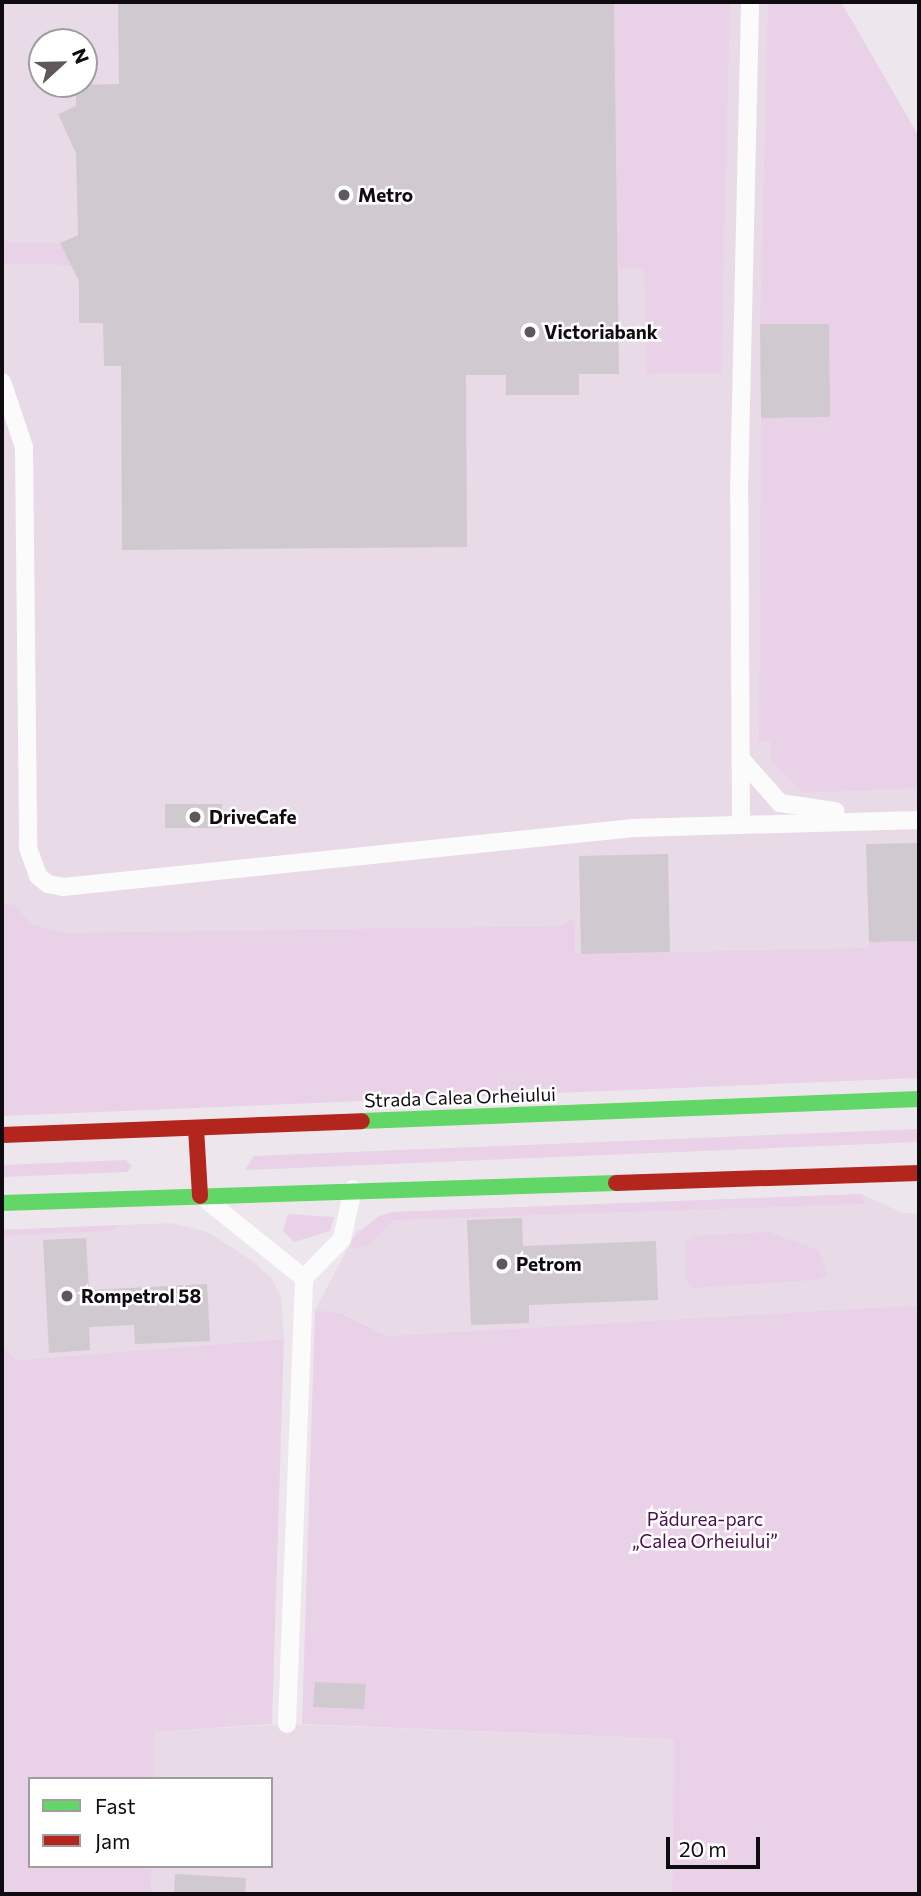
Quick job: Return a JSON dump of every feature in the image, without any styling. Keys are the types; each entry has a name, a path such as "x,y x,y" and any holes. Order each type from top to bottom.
{"highway":[{"name":"Strada Calea Orheiului","path":"2,1135 919,1099"},
{"path":"196,1128 200,1196"},
{"path":"2,1203 353,1189 919,1173"}],"lane":[{"path":"741,825 739,491 750,2"},
{"path":"2,382 24,447 28,848 38,876 48,884 63,887 634,828 919,820"},
{"path":"742,760 765,791 780,803 816,811 919,808"},
{"path":"742,789 765,791"},
{"path":"287,1724 304,1278 342,1239 353,1189"},
{"path":"200,1196 246,1227 304,1278"}],"shaded area":[{"path":"2,2 841,2 919,137 919,1012 2,1035"},
{"path":"862,1194 903,1213 919,1213 919,1305 386,1336 342,1313 315,1310 357,1231 392,1212"},
{"path":"171,1223 208,1232 254,1262 272,1279 281,1297 284,1339 17,1360 2,1346 2,1230"},
{"path":"287,1724 674,1739 672,1894 151,1894 152,1868 273,1868 273,1777 153,1777 153,1732"}],"green space":[{"path":"614,2 730,2 721,373 647,374 644,269 618,268"},
{"path":"768,2 841,2 919,137 919,788 802,793 772,763 770,741 759,742 761,418 830,417 760,324"},
{"path":"2,237 10,243 60,243 71,265 2,264"},
{"path":"2,454 4,882 2,882"},
{"path":"13,904 31,924 66,933 560,926 575,918 575,954 868,948 869,942 919,941 919,1078 2,1116 2,905"},
{"path":"919,1129 919,1142 245,1170 254,1156"},
{"path":"126,1160 132,1166 127,1172 2,1177 2,1165"},
{"path":"862,1194 864,1204 394,1220 366,1247 353,1249 351,1240 377,1217 392,1212"},
{"path":"288,1214 334,1217 330,1231 294,1242 283,1231"},
{"path":"121,1225 110,1231 2,1236 2,1230"},
{"path":"769,1232 820,1251 827,1275 815,1280 693,1288 686,1279 685,1243 692,1236"},
{"name":"Pădurea-parc „Calea Orheiului”","path":"919,1305 919,1894 672,1894 674,1739 302,1724 315,1310 341,1313 386,1336"},
{"path":"284,1339 272,1724 154,1732 153,1777 28,1777 28,1868 152,1868 151,1894 2,1894 2,1346 17,1360"}],"building":[{"path":"118,2 614,2 619,374 579,374 579,395 506,395 506,375 466,375 467,547 122,550 121,366 104,366 103,323 79,323 79,281 60,243 78,235 76,153 58,114 76,106 76,98 98,98 98,84 119,84"},
{"path":"760,324 829,324 830,417 761,418"},
{"path":"165,804 222,804 222,828 165,828"},
{"path":"919,843 919,941 869,942 866,844"},
{"path":"668,854 670,952 581,954 579,856"},
{"path":"522,1218 523,1246 656,1241 658,1300 529,1305 529,1323 471,1325 467,1220"},
{"path":"86,1238 89,1290 207,1284 210,1341 135,1344 134,1325 89,1327 90,1350 49,1353 43,1240"},
{"path":"315,1682 366,1684 364,1709 313,1707"},
{"path":"175,1874 246,1878 245,1894 174,1894"}],"traffic: fast":[{"path":"362,1121 919,1099"},
{"path":"2,1203 616,1183"}],"traffic: jam":[{"path":"2,1135 362,1121"},
{"path":"196,1128 200,1196"},
{"path":"616,1183 919,1173"}],"place":[{"name":"Metro","path":"344,195"},
{"name":"Victoriabank","path":"530,332"},
{"name":"DriveCafe","path":"195,817"},
{"name":"Petrom","path":"502,1264"},
{"name":"Rompetrol 58","path":"67,1296"}]}
